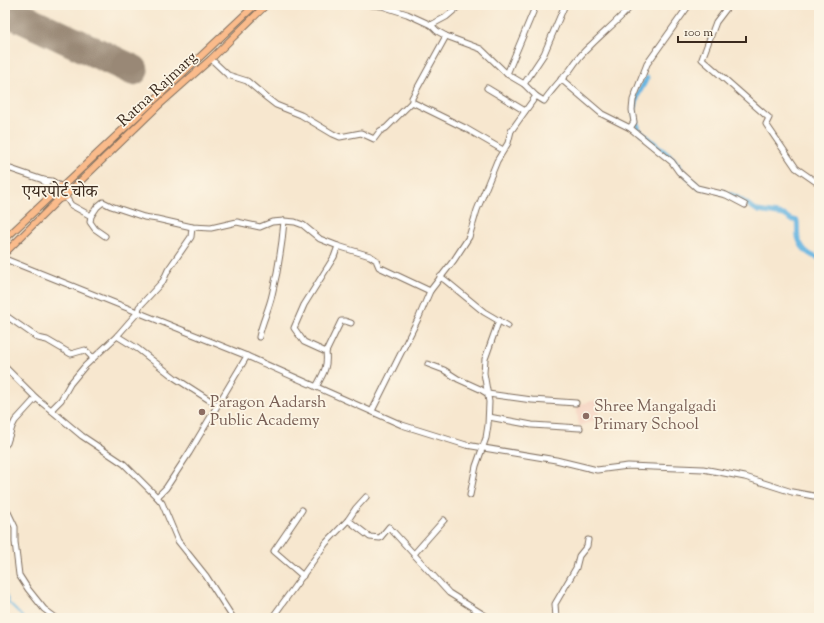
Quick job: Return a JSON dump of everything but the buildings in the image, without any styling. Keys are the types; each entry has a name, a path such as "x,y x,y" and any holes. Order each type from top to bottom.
{"main road":[{"name":"Ratna Rajmarg","path":"5,239 54,193 55,189 62,186 255,5"},
{"name":"Ratna Rajmarg","path":"5,253 59,200 67,196 158,106 211,59 266,5"},
{"path":"62,186 67,191 67,196"},
{"path":"54,193 55,197 59,200"}],"street":[{"path":"372,5 393,10 431,25 437,31 446,36 480,49 507,74 524,84 536,96 544,100 590,46 608,31 632,5"},
{"path":"431,25 446,17 460,5"},
{"path":"507,74 536,5"},
{"path":"630,128 634,122 632,110 634,100 647,64 689,5"},
{"path":"729,5 716,22 702,59 769,118 766,124 796,168 819,184"},
{"path":"524,84 544,54 564,7"},
{"path":"211,59 228,76 247,81 276,105 301,115 340,137 361,133 374,139 380,131 386,128 412,102 412,98 446,36"},
{"path":"561,79 602,114 630,128 672,162 679,172 697,188 726,195 745,205"},
{"path":"487,88 525,111"},
{"path":"372,412 419,317 430,291 454,260 469,237 477,210 497,161 508,143 511,131 536,96"},
{"path":"412,102 465,128 503,150"},
{"path":"5,167 42,180 52,181 62,186"},
{"path":"42,180 54,193"},
{"path":"67,196 71,204 91,216"},
{"path":"105,236 95,229 90,222 91,216 97,207 103,202 144,217 192,227 211,228 237,222 260,227 272,222 295,222 303,225 320,239 370,256 376,260 379,267 430,291"},
{"path":"259,337 272,297 281,253 284,221"},
{"path":"51,410 61,400 70,384 93,358 118,336 138,312 139,307 163,281 168,270 192,237 192,227"},
{"path":"326,352 304,342 294,328 304,305 334,257 338,246"},
{"path":"5,259 247,356 402,425 466,445 556,460 597,470 628,466 703,469 745,477 792,492 819,497"},
{"path":"440,278 446,280 484,312 508,326"},
{"path":"5,315 38,338 47,340 71,354 85,350 93,358"},
{"path":"470,495 478,461 483,448 489,417 488,394 484,373 485,359 499,320"},
{"path":"316,387 326,370 326,352 340,321 351,323"},
{"path":"118,336 138,349 175,378 217,405"},
{"path":"157,497 166,488 247,356"},
{"path":"428,364 444,370 458,379 480,388 488,394 532,400 576,403"},
{"path":"5,367 36,398 82,436 107,451 124,464 157,497 162,503 178,542 206,576 232,618"},
{"path":"5,445 7,444 12,426 36,398"},
{"path":"489,417 532,425 580,428"},
{"path":"272,618 326,543 348,520 366,497"},
{"path":"5,506 15,527 15,542 19,575 44,609 56,618"},
{"path":"302,510 274,551 303,576"},
{"path":"348,520 370,537 380,538 389,527 449,593 489,618"},
{"path":"414,554 444,520"},
{"path":"556,618 555,604 576,568 579,556 587,546 588,540"}],"shaded area":[{"path":"597,400 600,412 595,420 579,426 576,405"}],"waterway":[{"path":"647,78 638,95 634,111 639,130 674,160 681,170 698,186 706,188"},
{"path":"723,192 735,196 758,211 784,215 797,221 799,241 808,253 819,258"},
{"path":"5,569 5,586"},
{"path":"5,591 9,603 24,618"}],"runway":[{"path":"5,10 133,70"}],"place":[{"name":"Paragon Aadarsh Public Academy","path":"202,412"},
{"name":"Shree Mangalgadi Primary School","path":"586,416"}],"district":[{"name":"एयरपोर्ट चोक","path":"60,193"}]}
